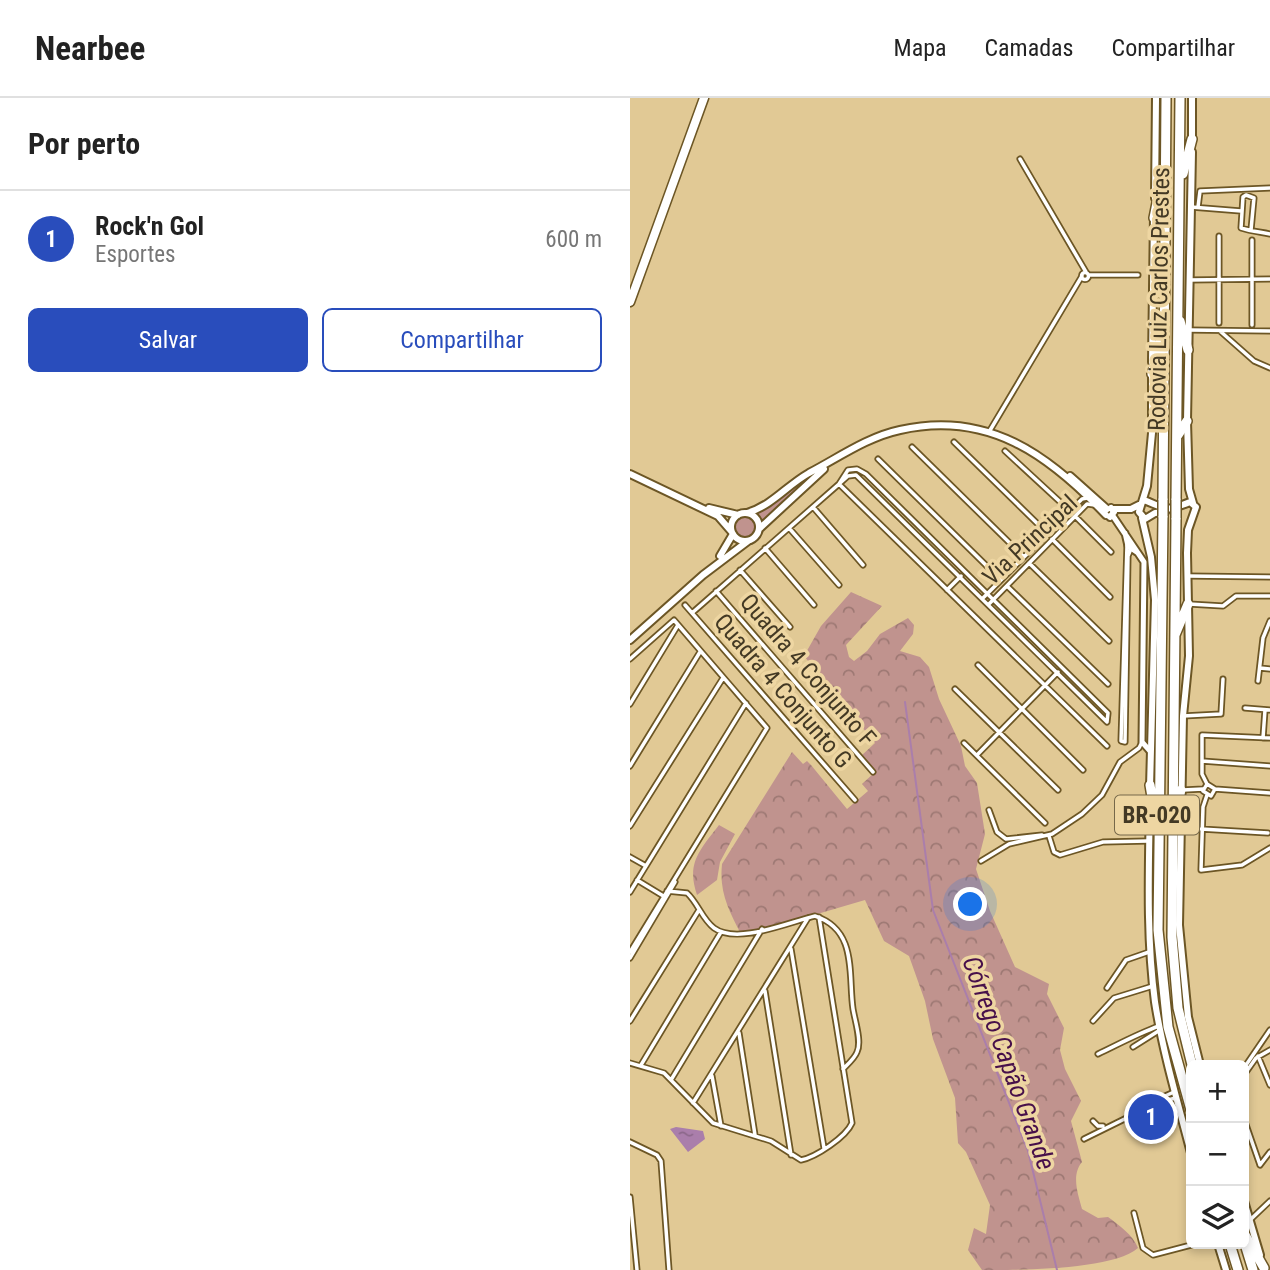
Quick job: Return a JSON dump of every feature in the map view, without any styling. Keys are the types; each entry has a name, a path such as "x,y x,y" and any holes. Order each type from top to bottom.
{"highway":[{"name":"Rodovia Luiz Carlos Prestes","path":"1160,693 1166,98"},
{"name":"Rodovia Luiz Carlos Prestes","path":"1173,640 1180,98"},
{"path":"1180,189 1192,139"},
{"path":"1154,218 1166,161"},
{"path":"1177,311 1188,350"},
{"path":"1152,374 1164,325"},
{"path":"1163,401 1169,394 1176,399"},
{"path":"1177,444 1180,430 1187,421"},
{"path":"1173,640 1188,604"},
{"name":"BR-020","path":"1173,640 1171,821 1175,986 1191,1060"},
{"path":"1160,693 1166,700 1174,694"},
{"name":"BR-020","path":"1160,693 1158,930 1163,996 1186,1092"},
{"path":"1150,785 1157,825"},
{"path":"1171,821 1181,790"},
{"path":"1249,1242 1264,1269"},
{"path":"1232,1249 1238,1270"},
{"path":"1247,1249 1253,1270"}],"main road":[{"path":"630,302 704,98"},
{"path":"1156,98 1152,433 1141,518 1152,558 1155,600 1150,687 1151,951 1159,1028 1186,1135"},
{"path":"1192,98 1187,421 1189,489 1196,514 1191,520 1186,576 1189,656 1183,716 1179,944 1188,1017 1199,1060"},
{"path":"694,504 738,515 747,513 772,503 804,476 868,441 900,430 936,425 989,432 1038,453 1078,481 1088,498 1110,513 1131,509 1142,503 1177,509 1188,502 1193,503"},
{"path":"702,575 748,541 833,460"},
{"path":"1059,469 1097,506 1110,513 1131,512 1141,518"},
{"path":"630,474 724,520 739,540 748,541"},
{"path":"1141,518 1158,512 1178,513 1191,520"},
{"path":"747,513 757,521 758,529"},
{"path":"630,640 725,551 732,532 731,524 738,515"},
{"path":"1249,1217 1264,1269"},
{"path":"1220,1249 1226,1270"}],"street":[{"path":"1020,159 1085,275"},
{"path":"1198,207 1200,191 1270,188"},
{"path":"1251,230 1254,196 1244,195 1240,226 1251,230 1270,234"},
{"path":"1190,207 1241,211"},
{"path":"1219,236 1219,323"},
{"path":"1252,240 1252,325"},
{"path":"1085,275 1138,275"},
{"path":"989,432 1085,275"},
{"path":"1189,280 1270,279"},
{"path":"1189,330 1270,331"},
{"path":"1220,331 1254,361 1270,368"},
{"path":"954,442 1048,534"},
{"path":"912,447 1024,557"},
{"path":"1004,451 1111,552"},
{"path":"878,459 1002,580"},
{"path":"692,613 716,591 813,507 839,484 848,476 856,475 1107,722 1108,713 886,493 857,469 846,472 839,484"},
{"path":"839,484 1107,746"},
{"path":"881,498 886,493"},
{"name":"Via Principal","path":"983,598 1070,511 1088,498"},
{"name":"Via Principal","path":"989,604 1087,504 1097,506"},
{"path":"813,507 863,565"},
{"path":"981,861 1009,844 1049,835 1093,806 1102,795 1115,768 1126,756 1139,748 1142,742 1144,562 1142,555 1110,513"},
{"path":"789,527 839,585"},
{"path":"1052,539 1110,597"},
{"path":"1037,544 1043,549"},
{"path":"1123,735 1126,556 1131,544"},
{"path":"765,548 814,605"},
{"path":"1019,562 1025,567"},
{"path":"1029,563 1109,641"},
{"path":"954,571 960,566"},
{"path":"740,570 790,627"},
{"path":"947,590 961,576"},
{"path":"1186,576 1270,577"},
{"path":"1007,586 1108,684"},
{"path":"993,589 999,594"},
{"name":"Quadra 4 Conjunto F","path":"716,591 873,772"},
{"path":"1188,604 1223,606 1236,596 1270,596"},
{"name":"Quadra 4 Conjunto G","path":"685,606 855,800"},
{"path":"630,659 674,620 766,727 630,958"},
{"path":"1258,681 1263,638 1270,621"},
{"path":"630,704 678,625"},
{"path":"1018,633 1023,628"},
{"path":"630,766 700,652"},
{"path":"978,666 1083,770"},
{"path":"1260,668 1270,669"},
{"path":"976,755 1058,672"},
{"path":"1065,679 1070,674"},
{"path":"630,826 723,678"},
{"path":"1183,716 1221,714 1223,679"},
{"path":"1143,693 1150,687"},
{"path":"954,689 1058,790"},
{"path":"630,892 746,703"},
{"path":"1245,708 1267,710 1263,738"},
{"path":"1270,738 1202,735 1201,761 1202,774 1215,789 1270,793"},
{"path":"1142,742 1150,751"},
{"path":"964,743 1045,823"},
{"path":"1201,761 1270,766"},
{"path":"1181,790 1203,789 1208,784"},
{"path":"1203,789 1207,795 1201,829 1203,870 1242,865 1270,848"},
{"path":"1207,795 1214,793 1215,789"},
{"path":"989,810 998,832 1006,839 1049,835"},
{"path":"1201,829 1268,833"},
{"path":"1049,835 1054,852 1060,855 1103,842 1149,841"},
{"path":"630,857 646,866"},
{"path":"637,880 666,897"},
{"path":"674,882 681,891 691,897 699,910 721,932 736,935 820,917 842,937 851,957 859,1050 843,1069"},
{"path":"669,892 681,891"},
{"path":"630,951 666,897"},
{"path":"630,1021 699,910"},
{"path":"630,1063 664,1073 710,1121 755,1135 791,1155 805,1159 847,1131 852,1123 820,917"},
{"path":"693,1103 808,918"},
{"path":"671,1080 762,929"},
{"path":"641,1065 721,932"},
{"path":"790,946 824,1148"},
{"path":"1107,988 1128,958 1151,951"},
{"path":"1093,1021 1114,998 1153,986"},
{"path":"765,988 791,1155"},
{"path":"1133,1047 1159,1028"},
{"path":"1098,1055 1118,1047 1139,1033 1159,1028"},
{"path":"1249,1061 1270,1030"},
{"path":"738,1031 755,1135"},
{"path":"1249,1068 1258,1056 1270,1050"},
{"path":"1258,1056 1270,1085"},
{"path":"712,1074 721,1126"},
{"path":"1093,1121 1100,1127 1175,1095"},
{"path":"1084,1139 1175,1095"},
{"path":"1245,1123 1260,1165 1270,1152"},
{"path":"630,1142 657,1155 661,1161 669,1270"},
{"path":"630,1197 637,1270"},
{"path":"1250,1220 1270,1201"},
{"path":"1134,1213 1143,1248 1153,1255 1186,1246"}],"green space":[{"path":"826,465 760,523 753,512 772,504"},
{"path":"745,514 754,518 758,527 754,536 745,540 736,536 732,527 736,518"},
{"path":"851,592 882,606 846,645 849,657 854,661 867,651 880,634 908,618 914,625 913,634 900,651 920,657 929,667 939,699 961,746 965,766 977,783 985,834 976,869 990,911 1015,967 1049,984 1047,994 1064,1028 1060,1050 1065,1069 1081,1101 1071,1121 1082,1162 1076,1179 1082,1209 1098,1218 1108,1217 1129,1235 1138,1248 1126,1255 1088,1265 982,1270 968,1250 974,1228 986,1234 990,1205 966,1152 958,1143 955,1098 933,1039 925,1001 909,956 884,941 865,900 742,936 729,910 722,884 722,864 792,752 803,764 807,761 811,765 847,809 868,791 862,784 875,772 861,756 875,743 804,656 821,626"},
{"path":"719,825 735,834 720,862 717,880 697,895 694,865"},
{"path":"1163,1100 1170,1119 1140,1133 1131,1114"}],"water":[{"path":"676,1127 703,1131 705,1139 688,1152 670,1129"}],"waterway":[{"name":"Córrego Capão Grande","path":"905,702 933,910 1028,1151 1057,1270"}],"place":[{"name":"Rock'n Gol","path":"1151,1117"}]}
